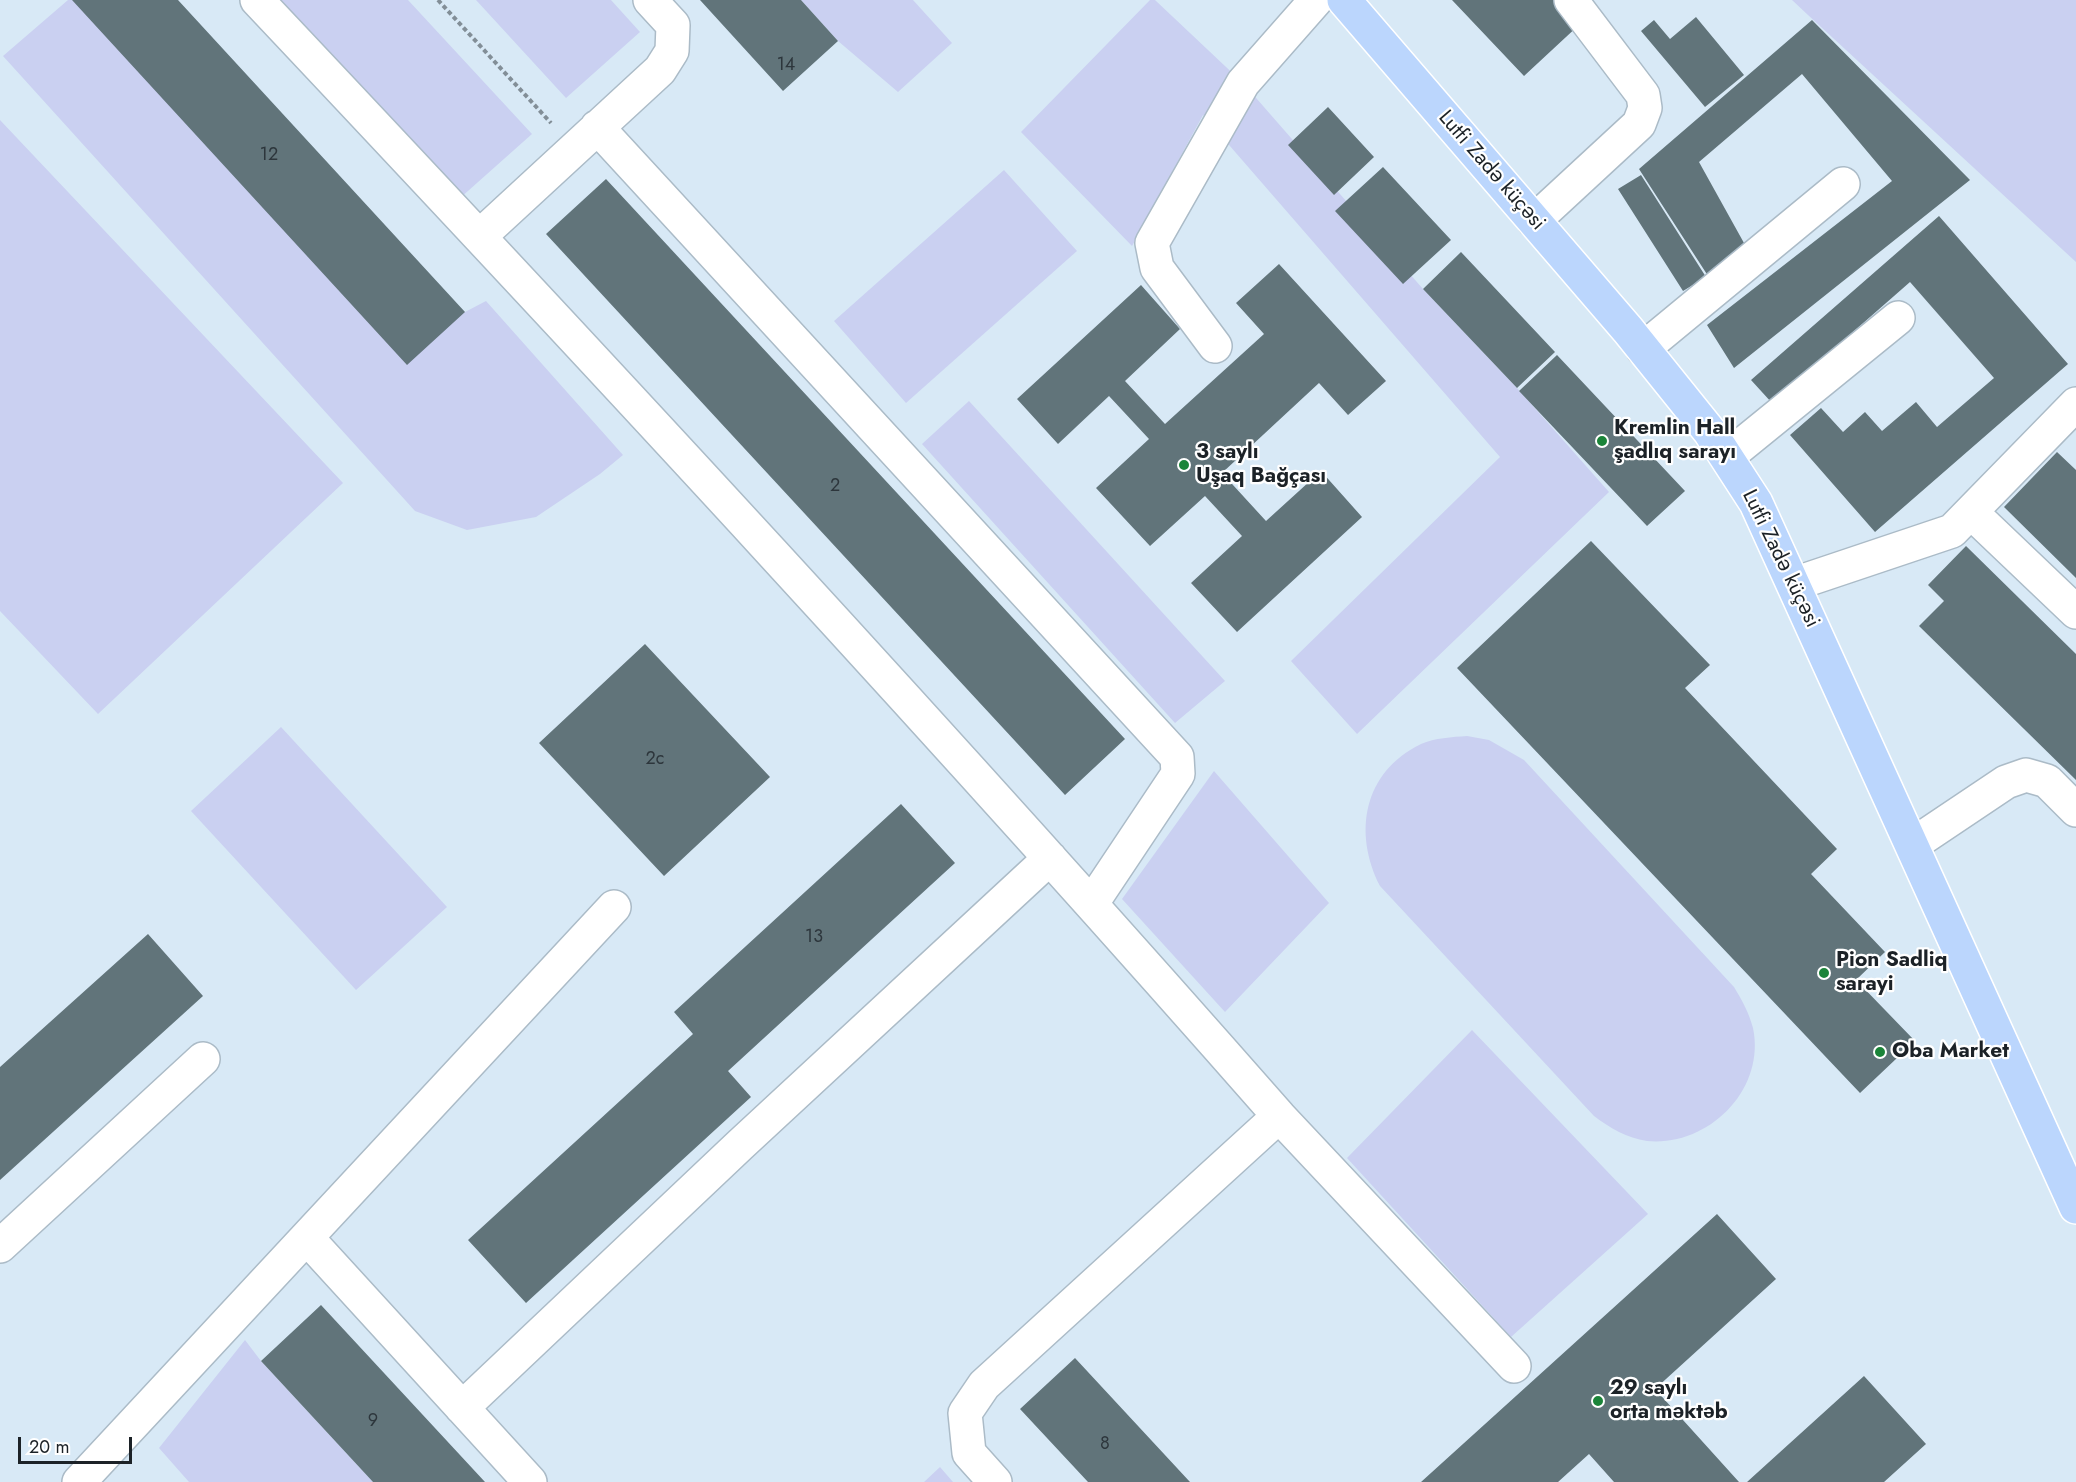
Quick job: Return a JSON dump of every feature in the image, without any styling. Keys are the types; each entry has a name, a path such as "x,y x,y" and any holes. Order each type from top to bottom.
{"main road":[{"name":"Lutfi Zadə küçəsi","path":"1344,0 1643,349 1710,432 1756,503 2075,1204"}],"street":[{"path":"257,0 480,236 1092,903 1279,1116 1514,1366"},
{"path":"480,236 660,70 672,51 673,25 650,0"},
{"path":"1215,346 1157,268 1152,243 1243,83 1316,0"},
{"path":"1534,220 1639,124 1645,108 1643,95 1571,0"},
{"path":"586,138 1177,757 1178,774 1092,903"},
{"path":"1643,349 1843,184"},
{"path":"1726,457 1898,318"},
{"path":"1794,584 1952,531 2073,412"},
{"path":"1971,512 2076,612"},
{"path":"1912,844 2006,782 2026,775 2047,781 2076,810"},
{"path":"462,1408 749,1137 1050,858"},
{"path":"79,1482 614,907"},
{"path":"0,1246 203,1059"},
{"path":"995,1482 969,1453 965,1413 984,1385 1279,1116"},
{"path":"307,1238 530,1482"}],"path":[{"path":"438,0 586,138"}],"shaded area":[{"path":"68,0 72,0 465,312 486,301 623,455 600,474 536,517 467,530 415,511 3,56"},
{"path":"278,0 408,0 532,134 459,199"},
{"path":"476,0 611,0 640,32 566,98"},
{"path":"801,0 913,0 952,43 898,92 838,41"},
{"path":"1150,0 1155,0 1243,83 1423,289 1517,388 1609,492 1357,734 1291,661 1500,457 1203,115 1132,246 1021,132"},
{"path":"1792,0 2076,0 2076,262 1808,15"},
{"path":"0,120 343,483 98,714 0,611"},
{"path":"1004,170 1077,251 906,403 834,321"},
{"path":"969,401 1225,681 1175,723 922,444"},
{"path":"281,727 447,907 356,990 191,811"},
{"path":"1467,736 1489,740 1524,760 1734,987 1753,1028 1755,1051 1750,1073 1741,1093 1728,1110 1711,1124 1691,1135 1670,1140 1647,1141 1626,1135 1594,1116 1380,886 1367,845 1366,825 1375,787 1386,771 1401,756 1421,744 1438,739"},
{"path":"1214,771 1329,903 1225,1012 1122,899"},
{"path":"1472,1030 1648,1214 1511,1337 1347,1158"},
{"path":"245,1340 261,1361 373,1482 189,1482 159,1448"},
{"path":"940,1467 953,1482 924,1482"}],"building":[{"path":"72,0 178,0 465,312 407,365"},
{"path":"700,0 801,0 838,41 783,91"},
{"path":"1452,0 1558,0 1580,24 1524,76"},
{"path":"1696,17 1744,75 1705,107 1641,31 1654,20 1670,39"},
{"path":"1812,20 1970,180 1734,368 1707,325 1892,181 1802,74 1699,162 1749,252 1710,279 1639,169"},
{"path":"1328,107 1374,157 1334,195 1288,145"},
{"path":"1383,167 1451,240 1403,284 1335,211"},
{"path":"1641,175 1706,277 1683,291 1618,189"},
{"path":"606,179 1125,739 1065,795 546,234"},
{"path":"1939,216 2068,364 1875,532 1790,435 1821,408 1843,432 1865,412 1882,431 1916,402 1937,427 1994,378 1910,282 1772,403 1751,380"},
{"path":"1461,252 1555,352 1517,388 1423,289"},
{"path":"1279,264 1386,381 1348,415 1319,383 1222,473 1266,521 1321,471 1362,517 1237,632 1191,583 1242,536 1205,496 1150,546 1096,488 1149,439 1109,396 1058,444 1017,399 1141,285 1180,329 1125,381 1165,424 1264,334 1236,303"},
{"name":"Kremlin Hall şadlıq sarayı","path":"1557,355 1685,491 1647,526 1519,391"},
{"path":"2057,452 2076,470 2076,578 2004,507"},
{"path":"1591,541 1710,665 1685,688 1837,849 1811,874 1885,952 1856,980 1915,1041 1860,1093 1457,668"},
{"path":"1966,546 2076,654 2076,780 1919,626 1944,601 1928,585"},
{"path":"645,644 770,777 664,876 539,743"},
{"path":"901,804 955,863 728,1071 751,1097 526,1303 468,1240 693,1034 674,1012"},
{"path":"148,934 203,996 0,1180 0,1067"},
{"path":"1717,1214 1776,1279 1655,1389 1739,1482 1614,1482 1589,1454 1558,1482 1421,1482"},
{"path":"321,1305 485,1482 373,1482 261,1361"},
{"path":"1075,1358 1190,1482 1088,1482 1020,1409"},
{"path":"1864,1376 1926,1444 1884,1482 1747,1482"}],"place":[{"name":"Kremlin Hall şadlıq sarayı","path":"1602,441"},
{"name":"3 saylı Uşaq Bağçası","path":"1184,465"},
{"name":"Pion Sadliq sarayi","path":"1824,973"},
{"name":"Oba Market","path":"1880,1052"},
{"name":"29 saylı orta məktəb","path":"1598,1401"}]}
